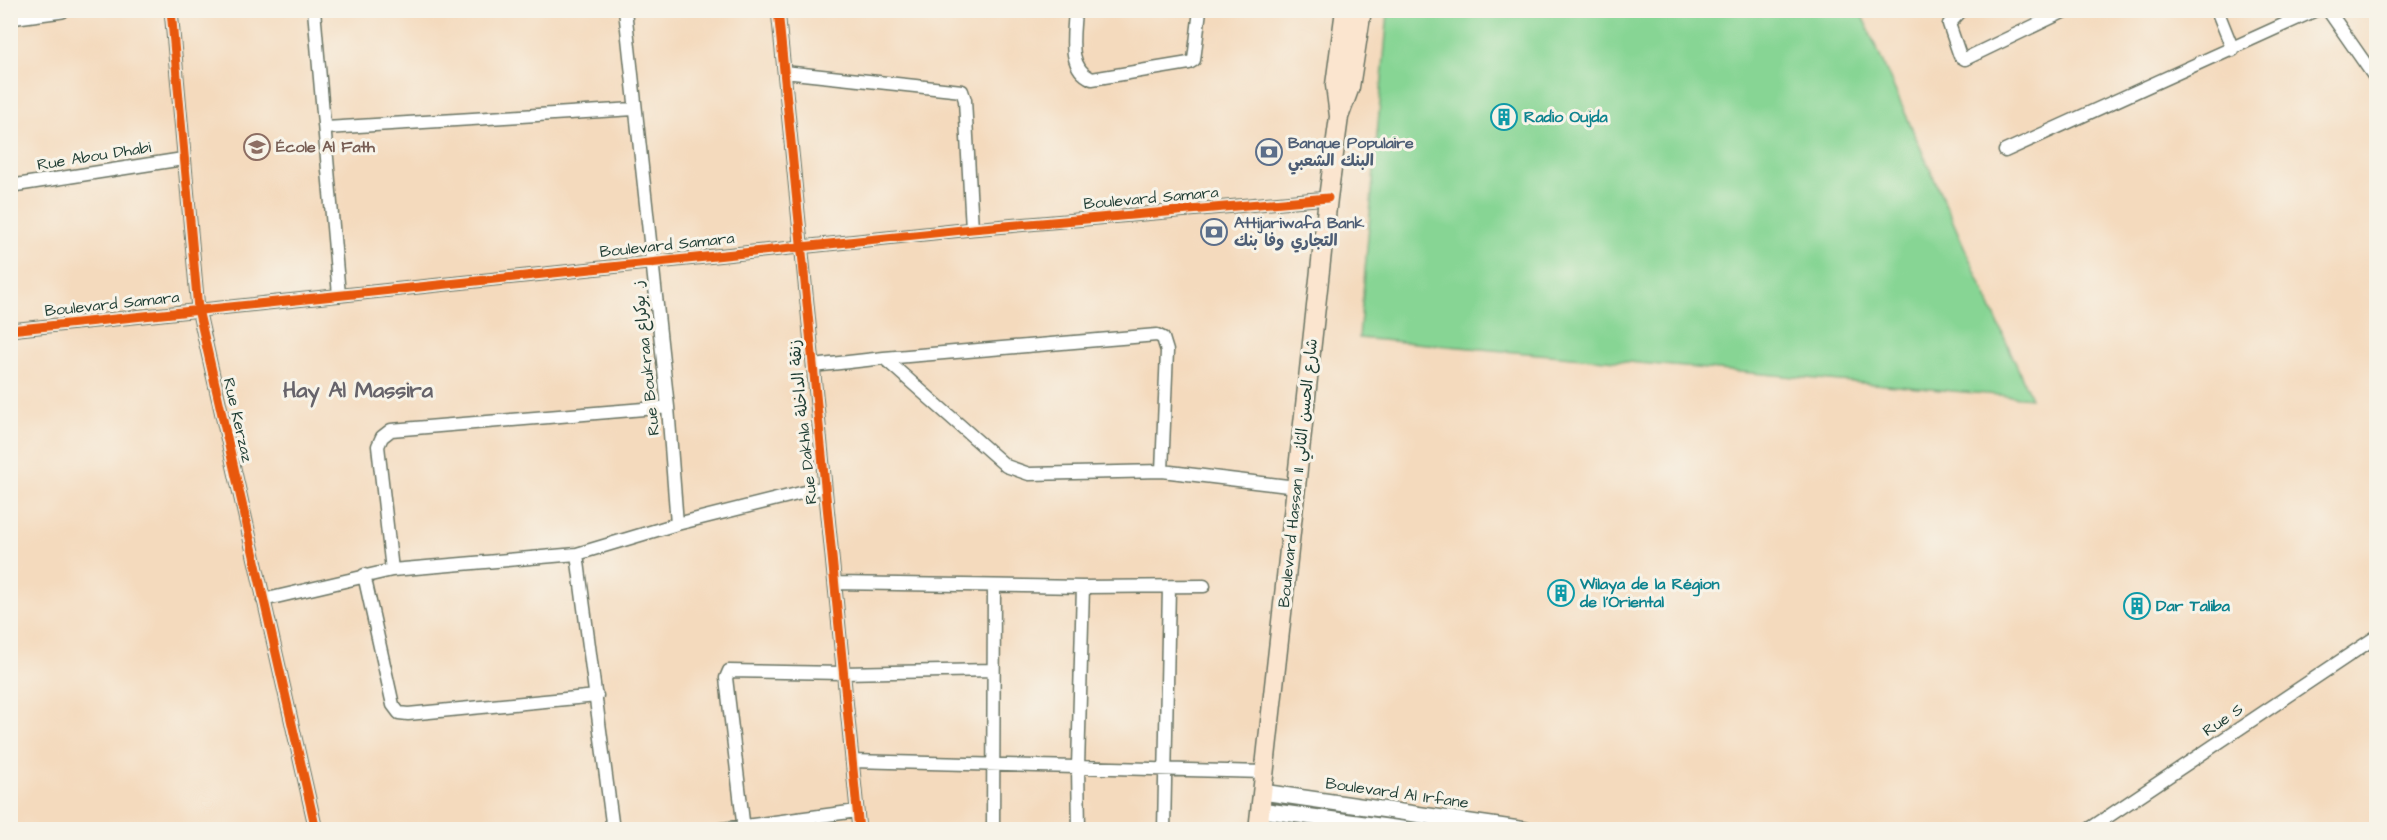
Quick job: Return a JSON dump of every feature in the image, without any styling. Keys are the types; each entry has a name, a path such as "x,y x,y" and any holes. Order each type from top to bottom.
{"main road":[{"name":"Boulevard Hassan II شارع الحسن الثاني","path":"1339,117 1335,85 1345,10"},
{"name":"Boulevard Hassan II شارع الحسن الثاني","path":"1258,830 1328,198 1339,117 1350,87 1362,10"}],"street":[{"path":"10,17 62,10"},
{"name":"Rue Kerzaz","path":"171,10 198,309 315,830"},
{"path":"314,10 339,295"},
{"name":"Rue Boukraa ز. بوكراع","path":"625,10 668,407 677,524"},
{"name":"Rue Dakhla زنقة الداخلة","path":"778,10 859,830"},
{"path":"1075,10 1073,45 1075,60 1078,69 1092,79 1189,63 1194,60 1200,10"},
{"path":"1962,10 1949,24 1960,56 1965,59 2067,10"},
{"path":"2217,10 2233,50"},
{"path":"2005,151 2233,50 2316,10"},
{"path":"2328,10 2376,79"},
{"path":"784,72 962,92 972,229"},
{"path":"326,128 634,109"},
{"name":"Rue Abou Dhabi","path":"10,186 183,159"},
{"name":"Boulevard Samara","path":"10,330 801,246 1328,198"},
{"path":"813,366 1157,335 1163,338 1167,351 1162,471"},
{"path":"884,358 1006,466 1018,472 1029,474 1162,471 1296,487"},
{"path":"392,570 378,446 382,437 391,430 668,407"},
{"path":"263,600 392,570 577,554 677,524 825,487"},
{"path":"577,554 613,830"},
{"path":"364,575 393,705 399,713 597,696"},
{"path":"835,583 1083,587 1204,586"},
{"path":"993,830 994,586"},
{"path":"1079,830 1078,767 1083,587"},
{"path":"1164,830 1169,587"},
{"name":"Rue S","path":"2088,830 2376,637"},
{"path":"744,828 726,678 729,671 843,673 993,670"},
{"path":"852,761 1264,772"},
{"path":"1261,801 1409,830"},
{"name":"Boulevard Al Irfane","path":"1261,801 1526,830"},
{"path":"715,830 744,828 857,811"}],"green space":[{"path":"1860,11 2031,398 1359,338 1388,12"}],"cycle path":[{"path":"171,10 198,309 316,830"},
{"path":"778,10 859,830"},
{"path":"10,330 972,229 1328,198"}],"place":[{"name":"Radio Oujda","path":"1504,117"},
{"name":"École Al Fath","path":"257,147"},
{"name":"Banque Populaire البنك الشعبي","path":"1269,152"},
{"name":"Attijariwafa Bank التجاري وفا بنك","path":"1214,232"},
{"name":"Wilaya de la Région de l'Oriental","path":"1561,593"},
{"name":"Dar Taliba","path":"2137,606"}],"district":[{"name":"Hay Al Massira","path":"358,390"}]}
